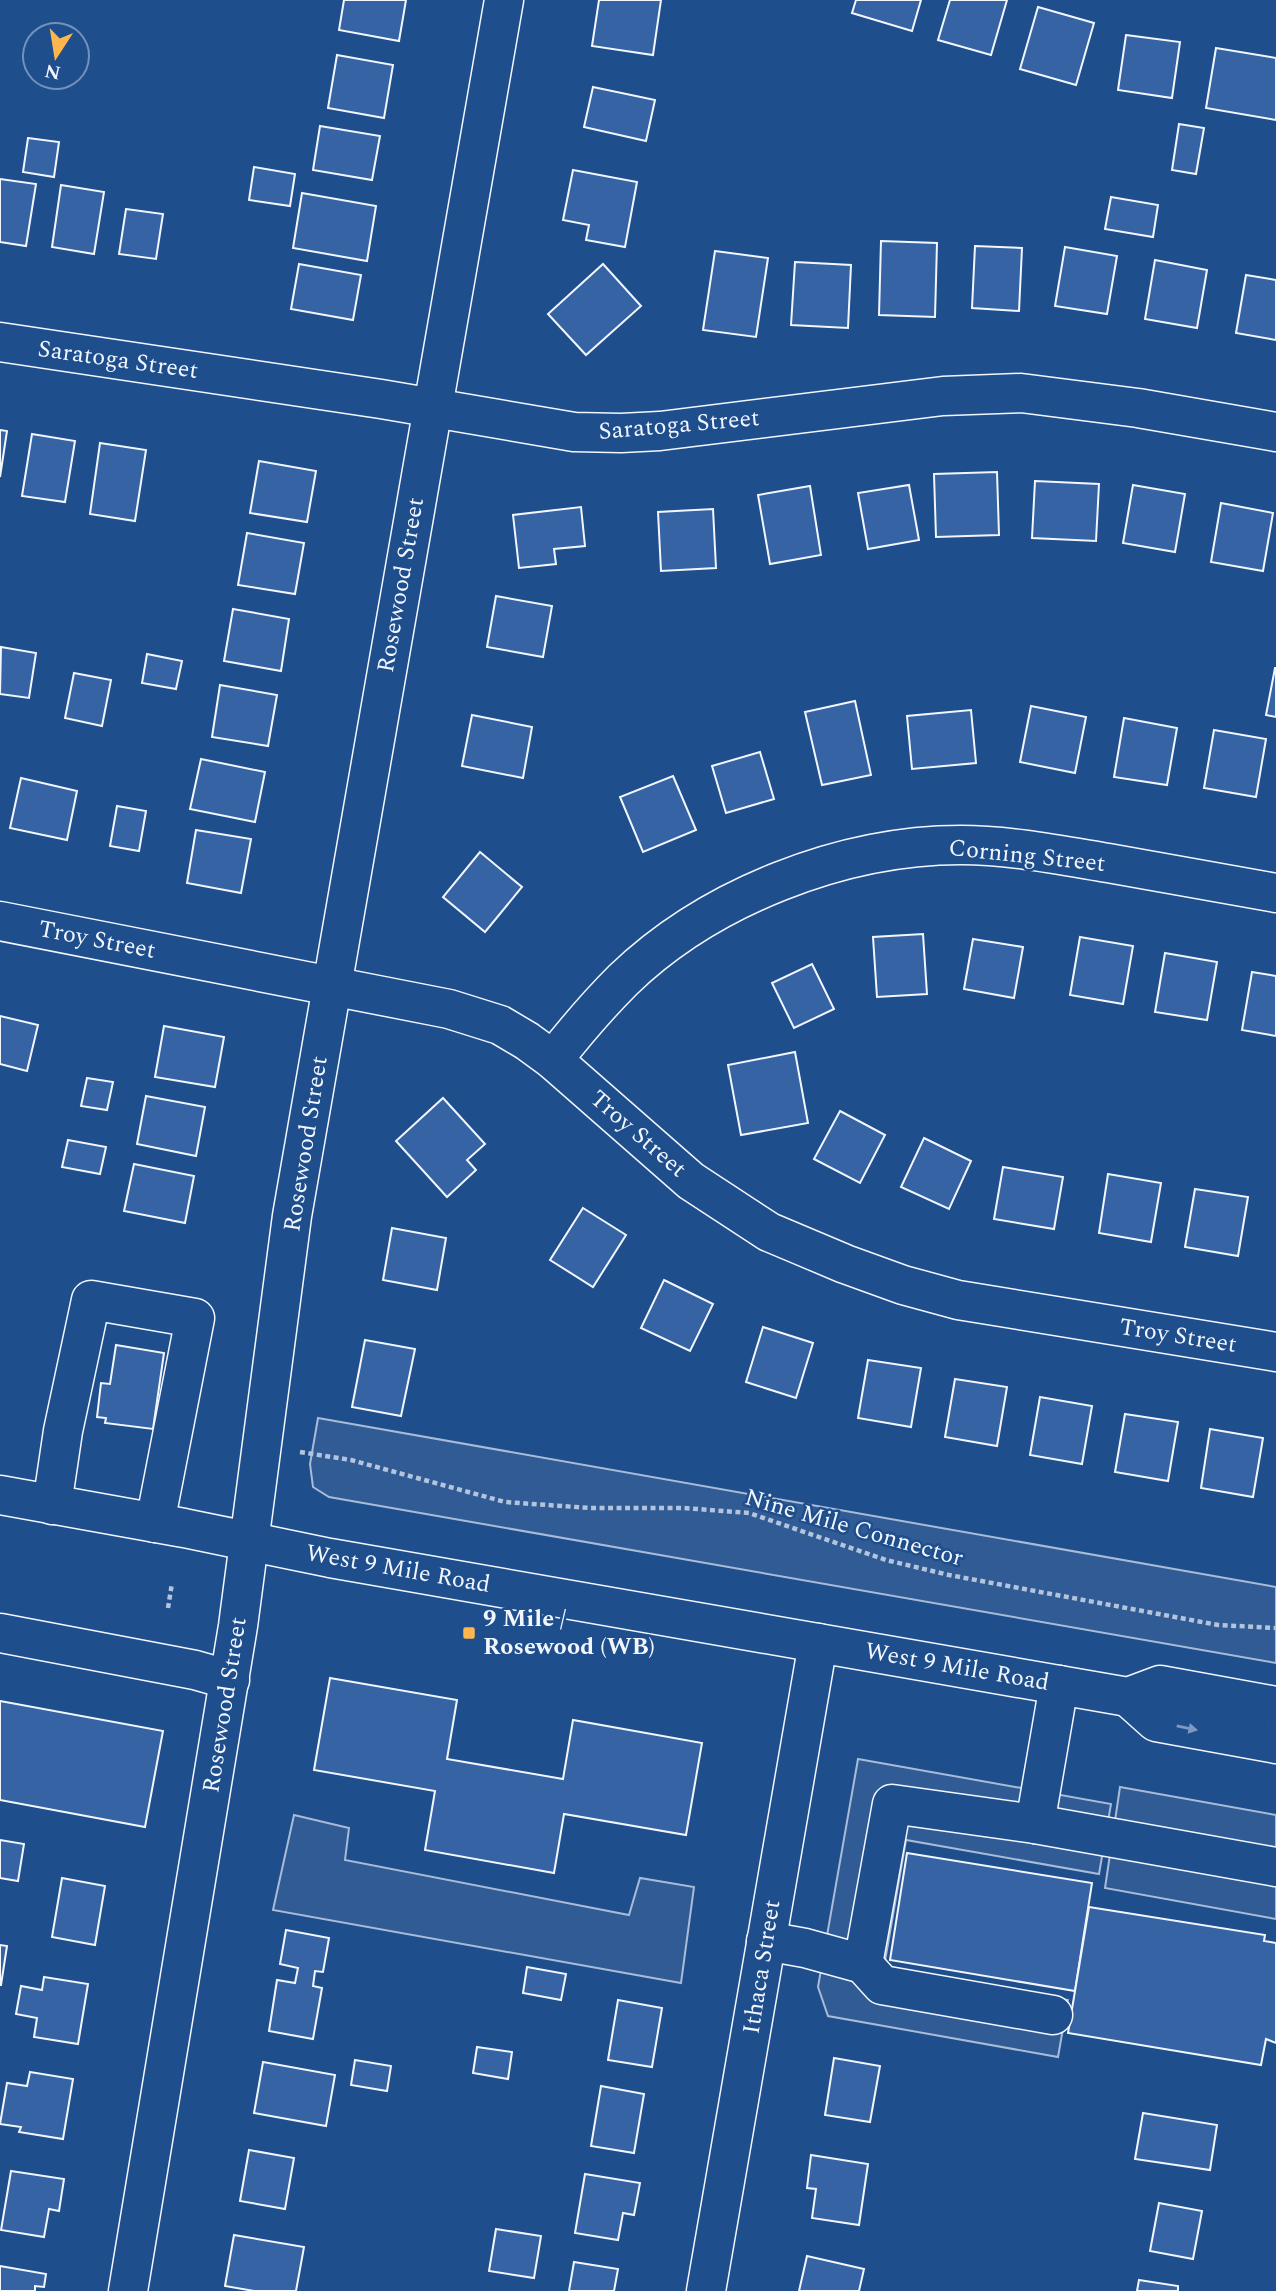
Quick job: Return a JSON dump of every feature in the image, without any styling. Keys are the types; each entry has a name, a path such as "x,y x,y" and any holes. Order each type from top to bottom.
{"street":[{"name":"Rosewood Street","path":"128,2291 230,1680 292,1216 504,0"},
{"name":"Saratoga Street","path":"0,342 432,407 573,432 660,431 943,396 1021,393 1138,408 1276,432"},
{"name":"Corning Street","path":"553,1060 579,1027 624,979 680,934 725,906 770,885 815,869 865,856 912,847 963,845 1052,854 1276,893"},
{"name":"Troy Street","path":"0,921 449,1009 500,1025 553,1060 691,1181 769,1232 903,1285 958,1300 1276,1352"},
{"path":"52,1505 65,1419 91,1300 108,1301 195,1318 155,1522"},
{"name":"West 9 Mile Road","path":"0,1495 155,1522 330,1558 1128,1697 1160,1685 1276,1706"},
{"path":"0,1633 195,1670 230,1680"},
{"name":"Ithaca Street","path":"706,2291 818,1643"},
{"path":"1035,1824 1059,1685"},
{"path":"1128,1697 1156,1722 1276,1744"},
{"path":"863,1964 892,1804 1035,1824 1276,1867"},
{"path":"766,1941 805,1948 863,1964 882,1985 1054,2015"}],"path":[{"name":"Nine Mile Connector","path":"298,1451 351,1460 505,1502 590,1508 684,1508 749,1513 886,1560 950,1575 1217,1625 1276,1628"},
{"path":"167,1608 172,1583"}],"shaded area":[{"path":"318,1418 1276,1587 1276,1663 329,1497 313,1487 310,1464"},
{"path":"858,1759 1111,1804 1099,1874 906,1840 884,1967 1068,2000 1058,2057 828,2016 818,1987"},
{"path":"1120,1787 1276,1815 1276,1919 1105,1888"},
{"path":"294,1815 349,1828 345,1860 629,1915 640,1878 694,1887 681,1983 273,1910"}],"building":[{"path":"344,0 406,0 399,41 339,30"},
{"path":"599,0 661,0 653,55 592,46"},
{"path":"856,0 921,0 912,31 852,13"},
{"path":"950,0 1007,0 991,55 938,40"},
{"path":"1038,7 1094,23 1076,85 1020,69"},
{"path":"1126,35 1180,42 1172,98 1118,90"},
{"path":"1216,48 1276,58 1276,120 1206,108"},
{"path":"337,55 393,65 384,118 328,108"},
{"path":"593,87 655,100 646,141 584,127"},
{"path":"1179,124 1204,128 1196,174 1172,170"},
{"path":"320,126 380,136 372,180 313,170"},
{"path":"28,138 59,142 54,177 23,172"},
{"path":"254,167 295,174 290,206 249,200"},
{"path":"573,170 637,182 625,247 586,240 589,225 563,220"},
{"path":"0,179 36,184 26,246 0,242"},
{"path":"61,185 104,192 94,254 52,247"},
{"path":"302,193 376,206 367,261 293,248"},
{"path":"1111,197 1158,205 1153,237 1105,229"},
{"path":"126,209 163,214 156,259 119,254"},
{"path":"881,241 937,243 935,317 879,315"},
{"path":"975,246 1022,248 1019,311 972,308"},
{"path":"1065,247 1117,256 1107,314 1055,306"},
{"path":"715,251 768,258 756,337 703,330"},
{"path":"1155,260 1207,270 1197,328 1145,319"},
{"path":"795,262 851,265 848,328 791,325"},
{"path":"299,264 361,275 353,320 291,309"},
{"path":"603,264 641,306 586,355 548,314"},
{"path":"1246,275 1276,280 1276,340 1236,333"},
{"path":"0,430 7,431 0,477"},
{"path":"32,434 75,441 65,502 22,496"},
{"path":"100,443 146,450 135,521 90,514"},
{"path":"259,461 316,471 307,522 250,513"},
{"path":"997,472 999,535 936,537 934,474"},
{"path":"1035,481 1099,484 1096,541 1032,538"},
{"path":"909,485 919,540 868,549 858,493"},
{"path":"1133,485 1185,494 1175,552 1123,543"},
{"path":"810,486 821,555 770,564 758,495"},
{"path":"1221,503 1273,513 1263,571 1211,562"},
{"path":"581,507 585,546 554,549 556,564 519,568 513,515"},
{"path":"713,509 716,568 661,571 658,512"},
{"path":"247,533 304,543 295,594 238,585"},
{"path":"496,596 552,606 543,657 487,647"},
{"path":"233,609 289,619 281,671 224,661"},
{"path":"1,647 36,653 29,698 0,694"},
{"path":"147,654 182,661 176,689 142,683"},
{"path":"1276,668 1276,717 1266,715"},
{"path":"74,673 111,680 102,726 65,718"},
{"path":"220,685 277,695 268,746 212,737"},
{"path":"855,701 871,775 822,785 805,712"},
{"path":"1031,706 1086,717 1075,773 1020,762"},
{"path":"971,710 976,763 912,769 907,716"},
{"path":"472,715 532,727 523,778 462,766"},
{"path":"1124,718 1177,728 1167,785 1114,777"},
{"path":"1214,730 1266,739 1256,797 1204,788"},
{"path":"760,752 774,799 726,813 712,766"},
{"path":"201,759 265,772 255,822 190,809"},
{"path":"673,776 696,830 643,852 620,797"},
{"path":"21,778 77,791 67,840 10,828"},
{"path":"117,806 146,811 139,851 110,846"},
{"path":"196,830 251,839 241,893 187,883"},
{"path":"480,852 522,887 485,932 443,897"},
{"path":"923,934 927,994 877,997 873,937"},
{"path":"1080,937 1133,946 1123,1004 1070,995"},
{"path":"973,939 1023,947 1014,998 964,989"},
{"path":"1165,953 1217,962 1207,1020 1155,1012"},
{"path":"812,964 834,1009 794,1028 772,983"},
{"path":"1252,972 1276,976 1276,1036 1242,1030"},
{"path":"0,1016 38,1025 27,1071 0,1064"},
{"path":"164,1026 224,1037 215,1087 155,1077"},
{"path":"795,1052 808,1123 741,1135 728,1065"},
{"path":"87,1078 113,1082 107,1110 81,1106"},
{"path":"146,1096 205,1107 196,1156 137,1144"},
{"path":"443,1098 485,1144 467,1160 476,1170 447,1197 396,1141"},
{"path":"840,1111 885,1135 860,1183 814,1159"},
{"path":"924,1138 971,1161 949,1209 901,1187"},
{"path":"68,1140 106,1147 100,1174 62,1167"},
{"path":"134,1164 194,1176 185,1223 124,1211"},
{"path":"1003,1167 1063,1177 1054,1229 994,1219"},
{"path":"1108,1174 1161,1183 1151,1242 1099,1233"},
{"path":"1195,1189 1248,1197 1238,1256 1185,1247"},
{"path":"583,1208 626,1235 593,1287 550,1260"},
{"path":"392,1228 446,1238 437,1290 383,1280"},
{"path":"664,1280 713,1304 690,1351 641,1328"},
{"path":"763,1327 813,1343 796,1398 746,1382"},
{"path":"365,1340 415,1349 401,1416 352,1407"},
{"path":"116,1345 164,1353 153,1429 105,1423 106,1418 97,1417 101,1383 110,1384"},
{"path":"868,1360 921,1368 911,1427 858,1418"},
{"path":"955,1379 1007,1387 997,1446 945,1437"},
{"path":"1040,1397 1092,1406 1082,1464 1030,1455"},
{"path":"1125,1414 1178,1422 1168,1481 1115,1472"},
{"path":"1210,1429 1263,1438 1253,1497 1201,1488"},
{"path":"330,1678 457,1700 447,1759 563,1779 573,1720 702,1743 686,1835 564,1814 554,1873 425,1850 435,1791 314,1770"},
{"path":"0,1701 163,1731 145,1827 0,1800"},
{"path":"0,1840 24,1844 18,1881 0,1878"},
{"path":"907,1853 1092,1883 1075,1991 890,1960"},
{"path":"62,1878 105,1886 95,1945 52,1937"},
{"path":"1089,1907 1265,1935 1264,1941 1276,1943 1276,2043 1266,2039 1261,2065 1068,2033"},
{"path":"286,1930 329,1938 323,1972 315,1971 313,1986 322,1988 313,2039 269,2031 277,1980 295,1983 298,1968 280,1964"},
{"path":"0,1945 7,1946 1,1985 0,1985"},
{"path":"527,1967 566,1974 561,2000 523,1993"},
{"path":"44,1977 88,1984 78,2044 34,2037 37,2018 16,2014 21,1986 42,1990"},
{"path":"618,2000 662,2008 652,2067 608,2060"},
{"path":"477,2047 512,2052 508,2079 473,2073"},
{"path":"834,2058 880,2066 870,2122 825,2115"},
{"path":"355,2060 391,2066 387,2091 351,2085"},
{"path":"263,2062 335,2075 326,2126 254,2113"},
{"path":"30,2072 73,2079 63,2139 19,2132 21,2127 0,2124 7,2083 27,2086"},
{"path":"601,2086 644,2094 634,2153 591,2146"},
{"path":"1143,2113 1217,2125 1210,2170 1135,2159"},
{"path":"249,2150 294,2158 285,2209 240,2201"},
{"path":"811,2155 868,2164 859,2225 812,2218 816,2189 807,2188"},
{"path":"11,2171 64,2179 59,2211 49,2209 44,2237 1,2230"},
{"path":"585,2174 640,2183 634,2215 623,2213 618,2240 575,2233"},
{"path":"1159,2203 1202,2211 1193,2259 1150,2251"},
{"path":"496,2229 541,2236 534,2278 489,2271"},
{"path":"234,2235 304,2247 296,2291 254,2291 225,2286"},
{"path":"807,2256 864,2269 859,2291 799,2291"},
{"path":"574,2262 618,2269 614,2291 569,2291"},
{"path":"0,2266 46,2274 44,2287 35,2286 35,2291 0,2291"},
{"path":"1139,2280 1178,2286 1178,2291 1137,2291"}],"place":[{"name":"9 Mile / Rosewood (WB)","path":"469,1633"}]}
